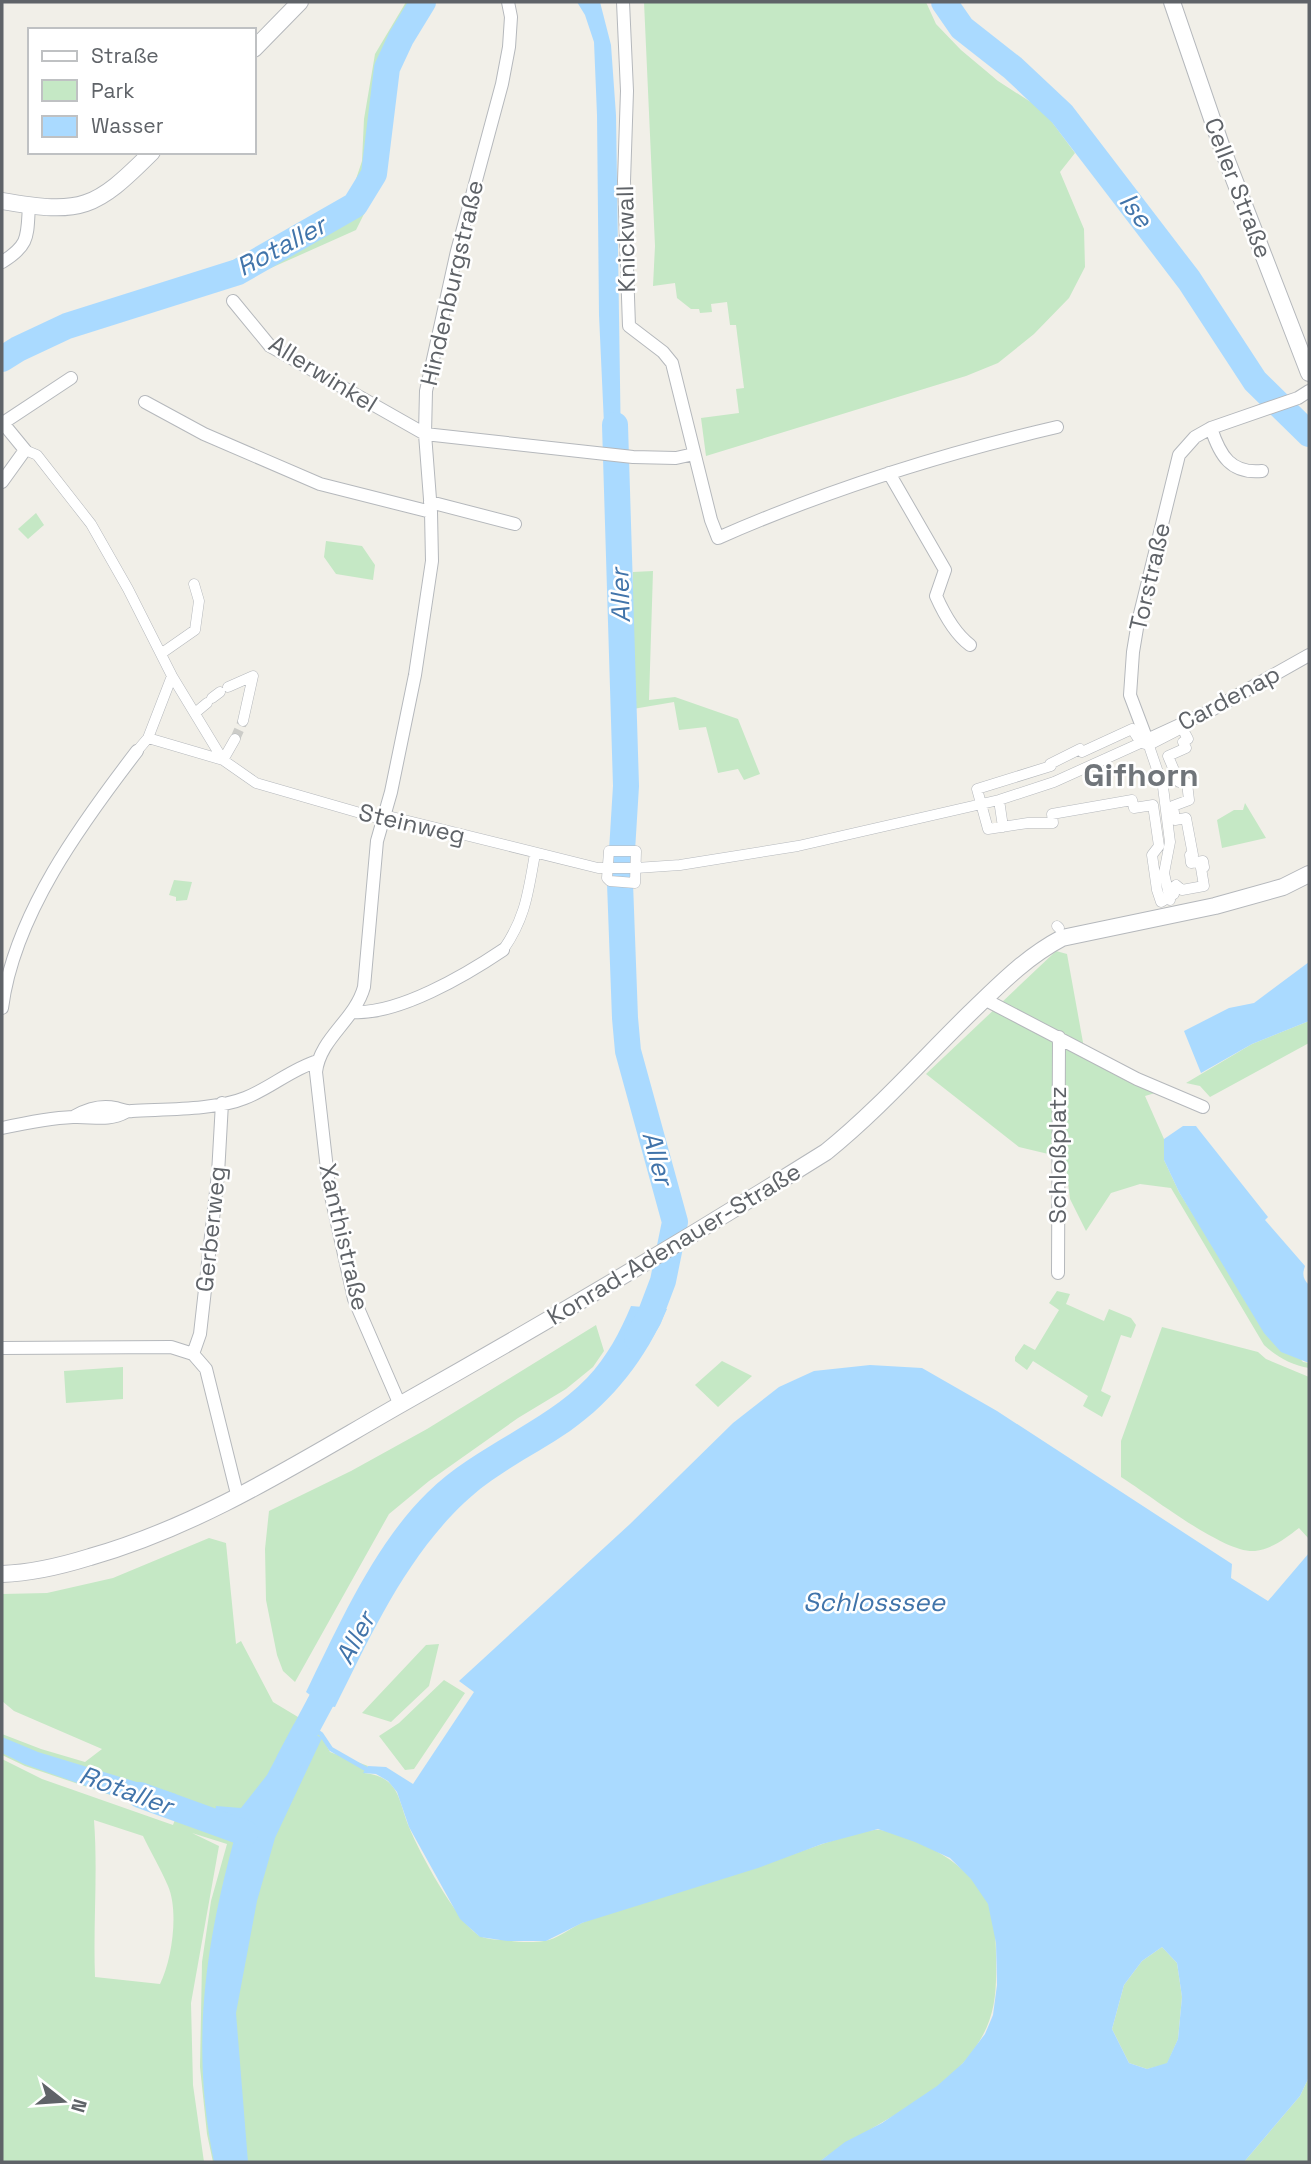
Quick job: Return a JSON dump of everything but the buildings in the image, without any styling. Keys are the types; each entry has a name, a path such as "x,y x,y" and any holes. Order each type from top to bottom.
{"street":[{"path":"256,47 300,2"},
{"name":"Hindenburgstraße","path":"318,1061 326,1045 353,1012 364,987 376,850 419,649 432,561 425,434 426,391 437,335 509,47 508,2"},
{"name":"Knickwall","path":"623,2 627,91 624,181 629,326 672,362 711,520 718,538 889,473 1056,427"},
{"name":"Celler Straße","path":"1172,2 1222,148 1305,352 1309,373"},
{"path":"2,201 66,207 94,201 108,193 150,154"},
{"path":"2,262 19,252 24,244 29,205"},
{"name":"Allerwinkel","path":"233,301 270,346 425,434"},
{"path":"2,422 71,378"},
{"name":"Torstraße","path":"1146,742 1130,695 1131,666 1138,622 1179,455 1195,437 1211,428 1303,394"},
{"path":"145,402 204,434 320,484 514,524"},
{"name":"Steinweg","path":"2,422 25,450 37,455 91,524 172,676 223,760"},
{"path":"1211,428 1217,447 1231,465 1250,473 1262,471"},
{"path":"425,434 633,457 676,458 694,454"},
{"path":"2,482 25,450"},
{"path":"889,473 945,570 936,596 944,613 961,638 970,645"},
{"path":"162,653 195,630 200,601 194,584"},
{"name":"Cardenap","path":"1146,742 1208,712 1309,654"},
{"path":"2,1008 15,949 42,892 94,807 148,738 172,676"},
{"path":"195,713 217,695 253,676 243,721"},
{"name":"Steinweg","path":"148,738 223,760 256,783 374,817 384,815 535,854 608,869 607,878 610,881 635,883 636,868 712,861 786,848 999,800 1054,782 1182,728 1188,739 1183,742 1186,748 1168,756 1175,777 1179,782 1187,783 1189,800 1173,806 1175,820 1186,818 1194,855 1190,855 1191,863 1203,861 1203,886 1182,890 1176,885 1170,891 1174,894 1170,898"},
{"path":"1132,729 1146,742 1163,787 1170,842 1164,873 1170,898 1161,902 1157,890 1152,855 1159,846 1153,805 1134,808 1132,800 1052,814 1053,823 1028,823 988,830 977,789 1048,767 1080,749 1083,752 1132,729"},
{"path":"223,760 234,739"},
{"path":"1048,767 1054,782"},
{"path":"999,800 1003,827"},
{"path":"608,869 609,851 636,851 636,868"},
{"path":"353,1012 379,1011 412,1000 503,950 524,913 535,854"},
{"name":"Konrad-Adenauer-Straße","path":"2,1574 66,1564 111,1551 160,1535 238,1498 662,1252 826,1152 851,1132 984,999 1039,950 1062,938 1227,903 1283,887 1309,874"},
{"path":"984,999 1137,1079 1203,1107"},
{"name":"Schloßplatz","path":"1058,1273 1059,1037"},
{"path":"2,1128 75,1116 86,1110 100,1108 115,1108 126,1112 244,1099 278,1083 301,1066 318,1061"},
{"name":"Xanthistraße","path":"318,1061 318,1094 329,1187 354,1299 400,1405"},
{"name":"Gerberweg","path":"193,1354 200,1334 222,1103"},
{"path":"2,1348 171,1347 193,1354 206,1369 238,1498"}],"green space":[{"path":"406,2 436,2 395,71 384,166 356,230 224,289 130,318 64,334 2,367 2,346 6,343 58,319 221,266 330,212 351,194 362,161 364,119 375,54"},
{"path":"644,2 926,2 936,24 961,50 998,81 1043,110 1075,153 1060,172 1084,229 1085,267 1069,298 1034,334 998,363 966,376 706,456 701,418 739,413 736,389 744,388 736,325 730,325 727,302 711,304 712,312 700,313 699,309 691,309 677,298 675,283 653,286 655,246"},
{"path":"36,513 44,525 28,539 18,529"},
{"path":"326,541 362,546 375,565 373,580 336,574 324,557"},
{"path":"653,571 649,700 675,697 738,719 760,774 744,780 738,769 718,773 706,727 679,730 674,702 633,709 633,572"},
{"path":"1245,803 1266,838 1222,848 1217,820 1234,810 1243,810"},
{"path":"174,880 192,882 187,900 176,901 176,897 169,895"},
{"path":"1056,951 1067,954 1086,1059 1155,1093 1145,1096 1164,1139 1164,1160 1179,1192 1223,1262 1303,1362 1309,1363 1309,1368 1285,1360 1264,1345 1171,1188 1140,1184 1111,1193 1086,1231 1070,1199 1065,1158 1019,1147 926,1074"},
{"path":"1309,1021 1309,1043 1210,1097 1200,1086 1186,1083 1252,1044"},
{"path":"1057,1291 1070,1294 1066,1304 1104,1321 1109,1309 1131,1318 1136,1325 1131,1338 1121,1335 1101,1391 1111,1396 1102,1417 1083,1406 1088,1396 1033,1361 1027,1370 1015,1361 1024,1344 1035,1350 1059,1310 1049,1303"},
{"path":"596,1325 604,1351 593,1367 566,1389 518,1418 429,1481 389,1514 295,1682 283,1671 277,1655 266,1600 265,1549 269,1511 351,1471 427,1429"},
{"path":"1162,1327 1258,1352 1266,1359 1309,1377 1309,1539 1299,1528 1267,1548 1255,1551 1242,1549 1207,1534 1121,1477 1121,1441"},
{"path":"722,1361 752,1376 718,1407 695,1385"},
{"path":"123,1367 123,1399 66,1403 64,1371"},
{"path":"209,1538 226,1543 236,1644 241,1641 273,1702 318,1729 330,1752 368,1766 364,1773 385,1779 391,1785 396,1791 414,1839 439,1885 459,1915 478,1935 490,1939 524,1942 549,1940 579,1924 609,1913 819,1845 881,1830 912,1840 943,1855 969,1876 988,1903 995,1933 996,1978 994,2004 987,2027 965,2061 933,2090 819,2162 213,2162 207,2134 200,2067 202,1962 211,1901 227,1844 192,1833 219,1846 191,2003 193,2085 204,2162 2,2162 2,1759 42,1779 173,1825 176,1817 25,1766 2,1755 2,1734 85,1762 102,1749 14,1711 2,1701 2,1594 47,1593 113,1578","holes":["94,1820 143,1836 168,1886 173,1908 171,1949 160,1984 95,1977"]},
{"path":"439,1644 429,1686 391,1722 362,1713 426,1645"},
{"path":"444,1680 465,1693 414,1769 405,1770 379,1736 399,1723"},
{"path":"1162,1947 1177,1963 1182,1997 1178,2039 1167,2064 1147,2069 1129,2063 1112,2029 1124,1985 1142,1961"},
{"path":"1309,2077 1309,2162 1244,2162 1300,2096"}],"water":[{"path":"577,2 600,2 611,45 616,115 621,449 605,446 599,315 594,42 585,15"},
{"path":"1309,962 1309,1021 1252,1044 1201,1073 1184,1031 1229,1008 1254,1003"},
{"path":"1183,1126 1196,1126 1268,1217 1265,1220 1305,1266 1305,1281 1309,1285 1309,1363 1281,1352 1264,1333 1179,1192 1164,1160 1164,1139"},
{"path":"631,1306 667,1309 639,1361 627,1377 586,1419 489,1482 464,1503 424,1548 407,1573 376,1626 335,1707 329,1706 326,1710 307,1700 310,1695 306,1692 359,1587 390,1537 408,1514 445,1476 569,1395 601,1362"},
{"name":"Schlosssee","path":"870,1365 922,1368 997,1411 1232,1564 1231,1578 1268,1601 1309,1553 1309,2077 1300,2096 1244,2162 819,2162 845,2142 882,2123 937,2086 963,2063 985,2034 993,2015 997,1985 996,1943 988,1904 971,1879 950,1858 878,1829 822,1844 758,1868 582,1923 546,1941 507,1941 480,1937 460,1919 409,1827 397,1792 388,1781 376,1774 363,1773 368,1766 386,1767 413,1784 474,1692 459,1681 630,1524 733,1423 779,1387 814,1371","holes":["1162,1947 1177,1963 1182,1997 1178,2039 1167,2063 1147,2069 1129,2063 1112,2029 1124,1985 1142,1961"]},
{"path":"294,1724 322,1738 275,1838 257,1901 236,2013 248,2162 214,2162 203,2079 204,2000 215,1921 234,1840 212,1830 216,1806 241,1808 267,1775"},
{"path":"2,1737 38,1752 176,1794 170,1816 24,1764 2,1753"}],"waterway":[{"name":"Rotaller","path":"2,359 67,326 238,272 355,205 374,174 387,68 423,2"},
{"name":"Ise","path":"944,2 962,28 1013,68 1062,114 1189,280 1255,381 1309,434"},
{"name":"Aller","path":"615,425 626,786 620,883 625,1018 628,1051 675,1222 663,1281 649,1318 637,1338"},
{"name":"Aller","path":"289,1761 335,1675"},
{"path":"308,1725 321,1734 331,1749 366,1769"},
{"name":"Rotaller","path":"140,1795 245,1833"}],"tunnel":[{"path":"235,739 243,721"}],"district":[{"name":"Gifhorn","path":"1141,775"}]}
